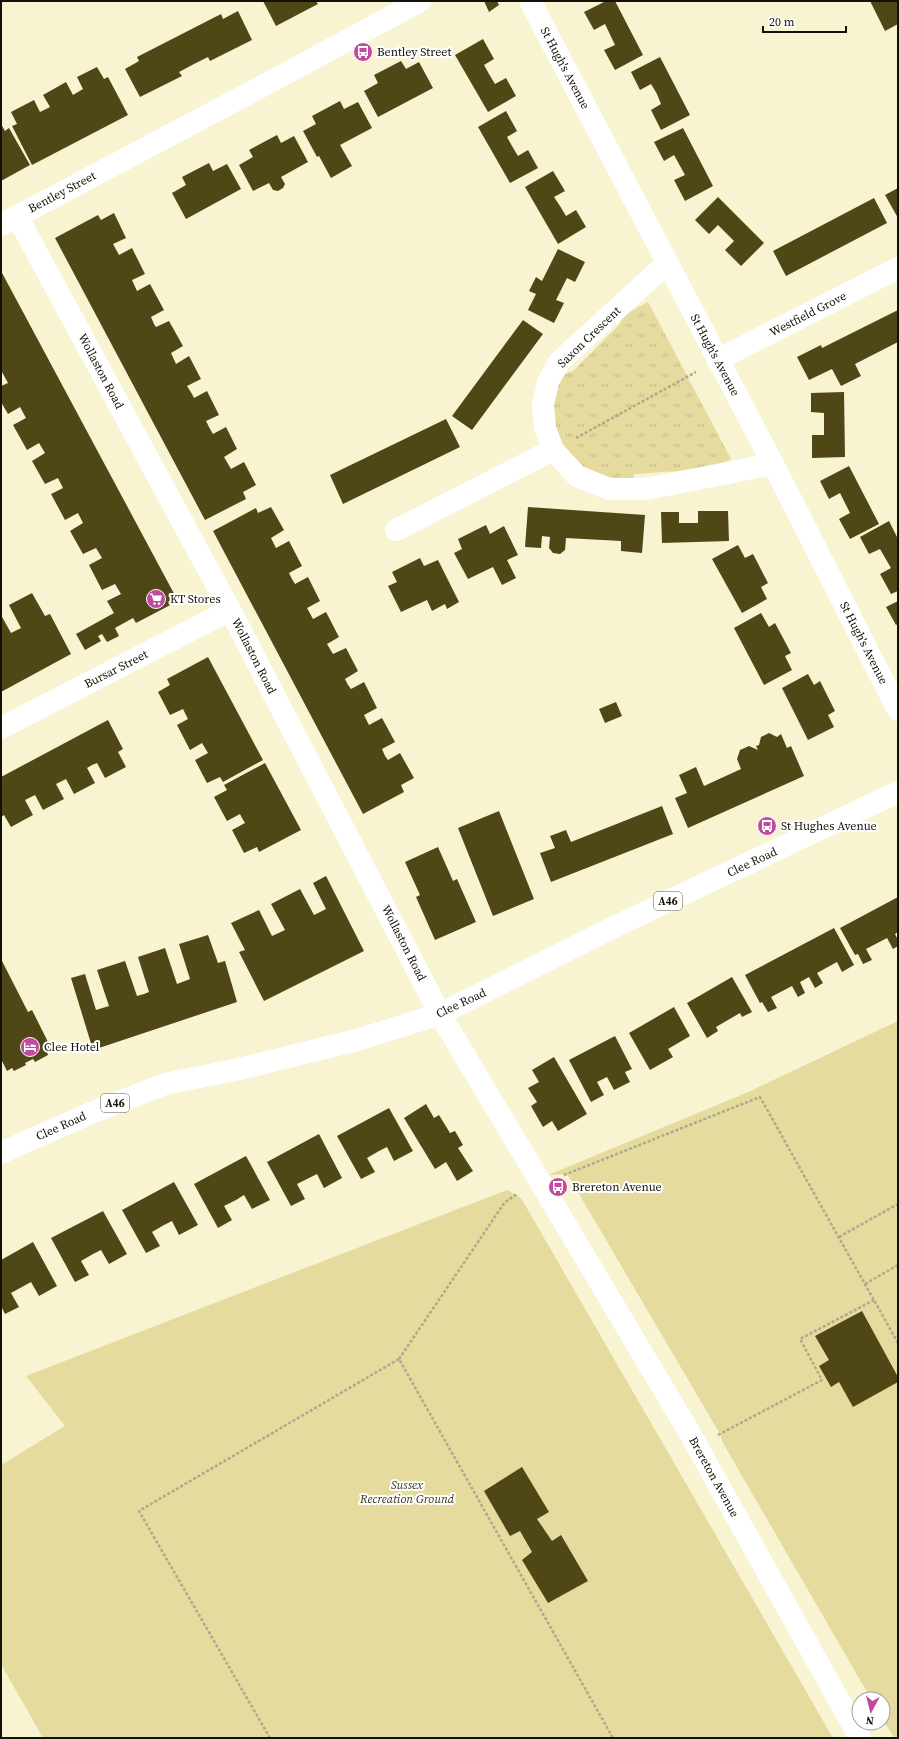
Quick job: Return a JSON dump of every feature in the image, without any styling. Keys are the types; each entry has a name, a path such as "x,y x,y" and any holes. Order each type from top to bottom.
{"street":[{"name":"Bentley Street","path":"9,220 420,1"},
{"name":"St Hugh's Avenue","path":"530,1 668,263 717,360 773,464 898,710"},
{"name":"Wollaston Road","path":"9,220 230,610 440,1014"},
{"name":"Saxon Crescent","path":"668,263 559,362 548,382 543,405 545,428 553,450 577,476 609,489 646,489 773,464"},
{"name":"Westfield Grove","path":"717,360 898,268"},
{"path":"396,530 553,450"},
{"name":"Bursar Street","path":"1,728 230,610"},
{"name":"Clee Road","path":"1,1153 86,1114 165,1084 235,1070 358,1040 440,1014 614,927 898,792"},
{"name":"Brereton Avenue","path":"440,1014 697,1446 860,1738"}],"path":[{"path":"553,450 717,360"},
{"path":"270,1738 138,1511 399,1359 505,1202 541,1182 574,1171 760,1096 898,1343"},
{"path":"838,1237 898,1204"},
{"path":"865,1284 898,1265"},
{"path":"697,1446 822,1380 800,1339 874,1300"},
{"path":"399,1359 613,1738"}],"green space":[{"path":"648,302 731,459 713,466 670,472 634,474 634,483 598,480 565,452 554,421 554,392 559,376 573,371 619,325 624,315"},
{"path":"898,1021 898,1738 894,1738 890,1731 891,1691 866,1691 723,1443 720,1434 572,1182 567,1174 548,1175 746,1093"},
{"name":"Sussex Recreation Ground","path":"507,1190 521,1198 833,1738 43,1738 1,1664 1,1465 65,1426 26,1376"}],"building":[{"path":"263,1 316,1 318,4 276,26"},
{"path":"484,1 497,1 499,5 489,12"},
{"path":"606,1 615,1 643,55 615,70 604,50 615,45 605,24 594,30 584,12"},
{"path":"870,1 898,1 898,24 885,31"},
{"path":"238,11 252,40 210,61 208,57 194,64 179,72 182,76 140,97 125,69 139,61 137,57 221,14 223,19"},
{"path":"483,39 494,59 484,65 489,74 495,84 506,78 516,96 488,112 455,55"},
{"path":"660,57 690,115 661,130 651,110 661,104 657,94 651,84 640,90 631,72"},
{"path":"401,61 406,69 419,62 433,88 378,117 364,91 378,83 374,75"},
{"path":"97,67 104,79 108,77 128,115 32,165 12,126 17,124 11,112 34,100 40,112 50,107 43,95 66,82 73,95 83,89 77,77"},
{"path":"340,101 344,109 358,102 372,128 340,145 352,166 331,178 319,156 317,157 303,131 316,124 312,116"},
{"path":"506,111 517,131 507,137 512,146 518,156 528,150 538,168 510,183 478,127"},
{"path":"1,124 5,131 9,128 30,165 1,181"},
{"path":"683,128 713,186 685,201 674,180 685,175 674,155 664,161 654,142"},
{"path":"277,135 281,143 294,136 308,162 281,177 285,184 283,188 278,191 273,190 269,183 253,191 239,165 253,157 249,150"},
{"path":"209,163 213,171 227,164 241,189 186,219 172,193 186,185 182,177"},
{"path":"553,171 565,191 554,197 566,216 576,210 586,227 558,244 525,187"},
{"path":"898,188 898,218 885,195"},
{"path":"718,197 764,243 741,266 725,250 734,241 718,225 709,234 695,220"},
{"path":"874,198 887,223 786,276 773,251"},
{"path":"114,213 126,238 113,244 119,255 132,248 145,274 132,280 137,291 150,284 164,310 151,317 154,324 156,327 169,321 183,346 171,353 176,364 189,356 201,379 187,386 194,398 207,391 219,415 206,421 210,429 213,434 226,427 237,449 224,457 231,469 244,462 256,485 243,492 246,499 205,520 55,238 98,215 101,220"},
{"path":"558,249 585,262 575,282 567,278 556,300 564,303 554,323 528,310 536,294 529,291 536,277 542,281"},
{"path":"1,271 178,601 136,623 133,618 115,628 119,636 107,642 102,634 98,636 101,641 85,650 76,634 114,613 107,601 121,594 115,584 102,590 89,565 102,558 96,548 83,554 70,531 83,523 78,513 65,520 51,494 63,488 58,478 45,484 32,461 45,453 39,443 27,450 13,425 26,418 20,407 8,414 1,402 1,386 8,383 2,372 1,373"},
{"path":"898,310 898,342 855,364 861,376 841,386 832,369 809,380 797,357 821,345 822,348"},
{"path":"523,320 543,334 472,430 452,416"},
{"path":"844,392 845,457 812,458 812,435 824,435 824,413 811,412 811,393"},
{"path":"446,419 460,447 343,504 330,475"},
{"path":"849,466 879,524 850,539 839,519 850,513 840,493 829,499 820,481"},
{"path":"271,507 284,530 271,538 276,548 289,541 302,566 289,573 292,579 295,584 308,577 320,601 307,608 313,619 326,612 339,637 327,644 333,654 346,648 358,671 345,679 348,685 351,689 364,682 377,708 364,715 369,725 382,718 395,742 382,749 385,756 388,760 400,753 414,778 401,785 404,792 363,814 213,531 256,508 258,513"},
{"path":"528,507 645,515 642,553 621,551 621,541 566,538 565,550 560,554 553,553 549,548 550,537 542,536 541,548 525,547"},
{"path":"698,511 728,511 729,541 662,543 661,512 679,512 679,523 698,523"},
{"path":"889,521 898,539 898,591 891,594 880,574 891,568 880,549 869,554 860,537"},
{"path":"486,525 490,534 504,526 518,555 507,560 516,578 502,585 493,567 468,579 454,553 462,549 458,539"},
{"path":"738,545 745,558 753,554 768,583 761,587 767,599 742,613 712,559"},
{"path":"420,558 424,566 438,560 459,602 447,609 445,604 432,611 427,600 401,612 388,586 397,582 392,572"},
{"path":"32,593 45,616 50,614 71,654 1,692 1,615 11,633 21,628 9,605"},
{"path":"898,601 898,624 896,625 886,607"},
{"path":"761,613 769,627 775,623 791,653 785,656 792,670 764,685 734,628"},
{"path":"208,657 263,760 223,782 220,777 207,783 195,760 208,753 202,743 190,750 177,725 188,719 183,709 170,715 158,692 170,685 167,679"},
{"path":"808,674 814,685 820,681 835,711 828,715 834,727 808,740 782,688"},
{"path":"616,702 622,716 605,723 599,709"},
{"path":"108,720 123,749 118,752 126,767 105,778 97,763 92,765 87,768 95,783 74,794 66,779 56,784 64,799 43,810 35,795 25,800 33,815 11,827 4,815 1,817 1,777"},
{"path":"769,733 777,737 781,734 787,748 791,746 804,776 688,828 675,798 687,793 679,775 696,767 704,786 741,769 737,759 740,750 749,746 758,750 756,746 759,745 761,737"},
{"path":"265,763 301,830 259,852 257,847 244,853 232,830 245,823 240,814 227,821 214,797 227,790 224,785"},
{"path":"662,806 673,834 551,882 540,853 555,848 550,836 566,830 571,842"},
{"path":"499,811 534,899 493,916 458,828"},
{"path":"438,847 453,881 457,879 476,922 435,940 416,897 420,895 405,862"},
{"path":"326,876 364,951 264,1001 239,952 245,950 231,923 259,910 272,936 285,930 271,904 300,889 314,915 326,909 313,883"},
{"path":"898,897 898,932 895,934 898,940 898,946 893,949 887,938 866,949 872,960 863,964 858,954 855,955 840,928"},
{"path":"834,928 854,965 842,972 837,962 817,973 823,983 815,988 809,977 800,982 805,993 798,997 792,986 771,997 777,1008 768,1012 762,1002 760,1003 745,975"},
{"path":"208,935 218,963 225,961 237,1002 93,1050 71,978 85,974 96,1010 109,1006 97,970 125,961 137,996 144,994 149,992 138,957 165,948 177,984 190,979 179,944"},
{"path":"1,959 28,1012 32,1010 52,1050 47,1052 48,1055 35,1062 33,1059 25,1063 26,1065 14,1071 12,1068 7,1071 1,1059"},
{"path":"732,977 752,1012 742,1017 740,1013 716,1027 718,1031 707,1038 687,1003"},
{"path":"674,1007 690,1036 668,1049 673,1057 650,1070 629,1033"},
{"path":"615,1036 632,1069 625,1072 630,1082 614,1090 607,1077 597,1082 604,1095 591,1102 569,1060"},
{"path":"554,1057 587,1114 558,1131 552,1121 543,1127 531,1106 537,1102 528,1088 539,1082 532,1070"},
{"path":"426,1104 434,1118 439,1115 450,1133 455,1131 463,1145 458,1148 473,1171 457,1181 446,1162 435,1169 404,1118"},
{"path":"389,1108 413,1151 394,1161 387,1147 379,1151 367,1158 375,1172 361,1179 337,1136"},
{"path":"319,1134 342,1178 324,1188 317,1174 297,1184 305,1199 291,1206 267,1162"},
{"path":"246,1156 270,1200 252,1209 244,1195 224,1206 232,1220 218,1228 194,1184"},
{"path":"174,1182 198,1225 179,1235 172,1221 164,1225 152,1232 160,1246 146,1253 122,1210"},
{"path":"103,1211 127,1254 109,1264 101,1250 93,1254 81,1261 89,1275 75,1282 51,1238"},
{"path":"33,1242 57,1286 39,1296 31,1282 11,1293 19,1307 5,1314 1,1306 1,1260"},
{"path":"862,1311 898,1377 898,1382 853,1407 839,1382 831,1387 819,1366 829,1360 815,1336"},
{"path":"522,1467 549,1512 537,1519 552,1541 561,1535 588,1581 548,1603 522,1560 532,1552 520,1531 510,1536 484,1491"}],"place":[{"name":"Bentley Street","path":"363,52"},
{"name":"KT Stores","path":"156,599"},
{"name":"St Hughes Avenue","path":"767,826"},
{"name":"Clee Hotel","path":"30,1047"},
{"name":"Brereton Avenue","path":"558,1187"}]}
